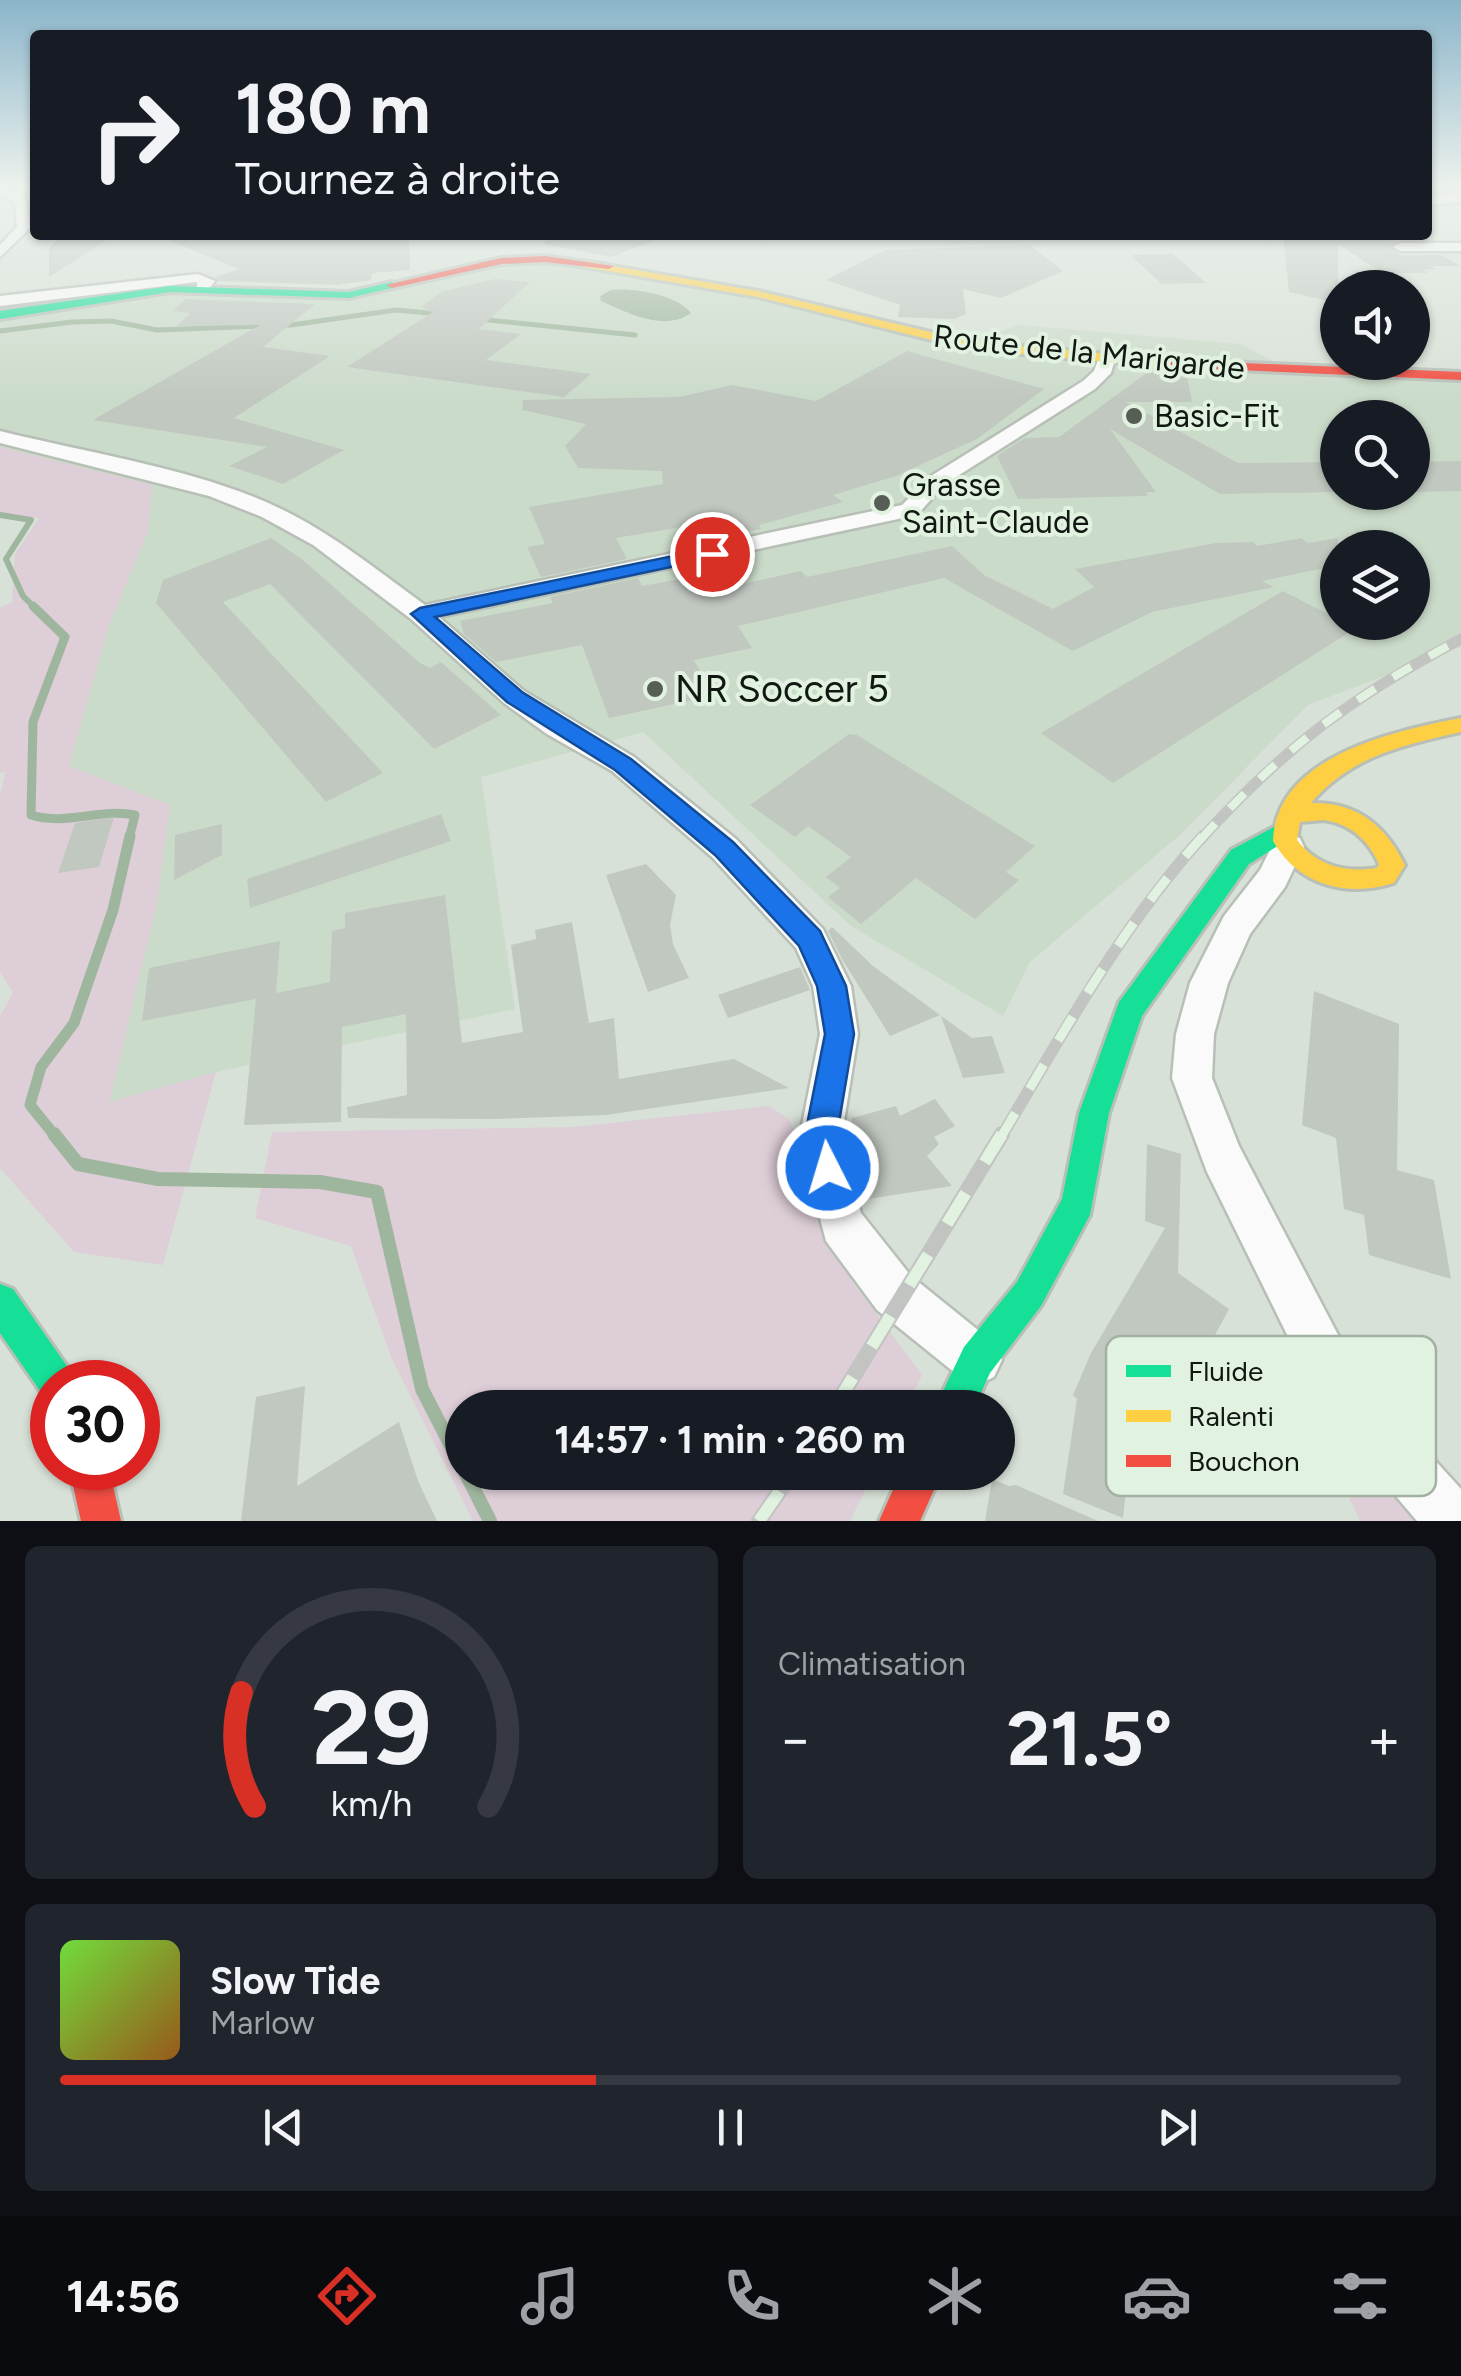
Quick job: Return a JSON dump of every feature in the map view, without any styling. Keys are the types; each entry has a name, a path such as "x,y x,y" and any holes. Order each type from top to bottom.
{"main road":[{"name":"Route de la Marigarde","path":"0,316 128,294 202,288 330,296 368,292 488,262 531,259 663,277 794,302 968,346 1231,369 1461,376"},
{"path":"963,1390 977,1360 1029,1294 1078,1203 1094,1114 1130,1012 1240,856 1288,831 1318,780 1344,757 1461,725"},
{"path":"0,1302 41,1360"},
{"path":"94,1490 101,1521"},
{"path":"899,1521 914,1490"}],"street":[{"path":"0,301 198,278 208,281 202,288"},
{"path":"420,614 909,510 938,480 1089,385 1102,373 1106,359"},
{"path":"0,437 179,480 270,512 321,540 420,614 514,697 623,764 724,848 810,939 832,986 840,1034 820,1140 842,1225 894,1292 977,1360"},
{"path":"1288,831 1273,878 1236,926 1209,983 1196,1034 1192,1078 1222,1157 1313,1336"},
{"path":"1431,1496 1453,1521"}],"shaded area":[{"path":"572,260 966,345 1018,325 1240,344 1280,365 1320,366 1320,380 1430,380 1430,368 1461,369 1461,647 1308,705 1181,834 1030,962 1003,1016 851,926 643,732 481,777 515,1009 216,1072 108,1103 156,908 68,767 109,625 148,531 0,447 0,314 126,295 346,294 494,261"},
{"path":"611,290 654,294 676,301 691,313 670,321 646,319 601,301 600,296"},
{"path":"0,447 152,485 148,531 109,625 69,766 170,805 156,908 109,1102 216,1072 163,1265 74,1252 0,1168 0,1016 13,993 0,972 0,795 5,772 0,773 0,608 12,602 15,554 39,518 0,514"},
{"path":"768,1106 789,1119 852,1281 922,1375 914,1390 445,1390 445,1465 391,1357 351,1246 255,1218 272,1132 573,1127"},
{"path":"1436,1489 1461,1521 1360,1521 1348,1496 1436,1496"},
{"path":"458,1490 866,1490 850,1521 473,1521"}],"building":[{"path":"49,257 80,257 49,277"},
{"path":"210,257 410,257 410,270 372,273 371,280 337,285 218,281 215,277 239,269"},
{"path":"871,257 1045,257 1063,271 1001,298 963,289 966,314 955,319 898,317 900,305 826,280"},
{"path":"1132,257 1176,257 1206,283 1162,284"},
{"path":"1285,257 1338,257 1338,270 1320,270 1320,299 1289,292"},
{"path":"1358,257 1445,257 1460,266 1430,266 1436,269 1377,270"},
{"path":"494,279 530,282 479,329 521,334 486,360 591,374 564,397 347,367 433,312 421,307 441,292"},
{"path":"185,299 315,304 263,347 330,356 234,418 344,450 283,484 229,466 267,447 93,420 260,325 177,326 190,313 173,311"},
{"path":"907,351 1044,389 977,439 896,476 833,495 843,502 759,525 761,529 707,538 699,524 616,538 627,559 541,577 527,547 545,544 529,507 663,484 662,471 578,468 565,446 586,424 522,410 523,400 679,397 732,385 816,401"},
{"path":"1148,372 1187,376 1192,402 1126,402 1238,463 1320,462 1320,492 1220,494 1110,429 1156,492 1146,492 1148,496 1018,499 997,456 1025,438 1059,437"},
{"path":"1461,461 1461,491 1430,492 1430,462"},
{"path":"271,538 303,560 420,663 430,668 441,662 501,715 434,749 270,584 223,602 383,773 326,802 156,603 163,580"},
{"path":"1301,538 1308,543 1320,541 1320,569 1262,581 1274,587 1152,612 1073,651 944,578 738,626 752,648 694,660 712,696 609,718 582,645 496,662 464,634 460,621 553,603 550,597 638,578 642,586 707,574 717,590 801,571 807,577 952,546 984,575 1053,609 1094,587 1075,569 1216,543 1253,542 1257,546"},
{"path":"1283,591 1320,610 1320,640 1337,640 1113,783 1041,733"},
{"path":"849,734 857,735 1035,846 1006,872 1019,880 975,919 916,878 861,924 828,897 840,888 826,877 851,857 808,826 795,837 750,805"},
{"path":"441,814 451,841 250,908 247,879"},
{"path":"114,817 99,867 58,873 75,823"},
{"path":"222,824 222,855 174,880 175,835"},
{"path":"646,864 676,895 670,925 673,944 689,978 648,992 606,875"},
{"path":"445,895 462,1043 523,1032 511,945 536,939 535,930 572,922 589,1023 614,1018 619,1079 734,1059 789,1088 606,1115 348,1118 347,1107 407,1095 406,1014 342,1027 341,1122 244,1125 256,999 142,1021 149,968 280,941 276,993 330,982 332,931 345,928 345,913"},
{"path":"832,927 873,966 940,1015 890,1036 842,959 828,931"},
{"path":"800,967 810,990 728,1018 718,995"},
{"path":"1314,991 1399,1024 1397,1170 1434,1180 1451,1279 1369,1255 1364,1215 1344,1209 1336,1138 1302,1125"},
{"path":"941,1016 972,1038 992,1036 1005,1073 963,1078"},
{"path":"935,1099 955,1126 934,1137 939,1144 927,1156 952,1186 861,1200 848,1152 852,1118 896,1106 900,1116"},
{"path":"1147,1144 1181,1154 1178,1273 1229,1309 1214,1336 1106,1336 1106,1496 1125,1496 1123,1518 1063,1494 1077,1399 1073,1395 1091,1353 1165,1228 1145,1221"},
{"path":"305,1386 297,1486 399,1422 418,1481 437,1521 241,1521 256,1397"},
{"path":"1016,1485 1098,1521 985,1521 990,1490 1015,1490"}],"waterway":[{"path":"0,331 72,322 111,321 157,330 291,325 396,310 439,314"},
{"path":"479,319 635,335"},
{"path":"0,515 31,520 6,559 23,596 33,606"},
{"path":"33,606 65,637 33,722 31,815 57,819 135,815 129,839"},
{"path":"33,606 36,609"},
{"path":"56,1137 30,1105 41,1067 74,1023 113,910 130,836"},
{"path":"54,1134 78,1164 158,1179 320,1182 377,1192 422,1389 445,1434"},
{"path":"474,1490 490,1521"}],"railway":[{"path":"1201,839 1262,777 1321,726 1386,682 1461,639"},
{"path":"1001,1137 1120,943 1203,836"},
{"path":"845,1390 1002,1134"},
{"path":"759,1521 781,1490"}],"traffic: fast":[{"path":"0,315 170,289 349,295 392,285"},
{"path":"963,1390 977,1360 1029,1294 1078,1203 1094,1113 1129,1011 1240,857 1283,831"},
{"path":"0,1302 41,1360"}],"traffic: slow":[{"path":"583,264 758,294 968,345 1173,364"},
{"path":"1292,815 1339,814 1365,827 1376,837 1392,865 1385,876 1342,879 1304,863 1285,841 1290,816 1323,776 1358,753 1396,739 1461,725"}],"traffic: jam":[{"path":"392,285 501,261 545,259 609,266"},
{"path":"1173,364 1461,376"},
{"path":"94,1490 101,1521"},
{"path":"899,1521 914,1490"}],"place":[{"name":"Basic-Fit","path":"1134,416"},
{"name":"Grasse Saint-Claude","path":"882,503"},
{"name":"NR Soccer 5","path":"655,689"}],"route":[{"path":"712,554 420,614 514,697 556,727 623,764 724,848 810,939 832,986 840,1034 820,1140 828,1168"}]}
